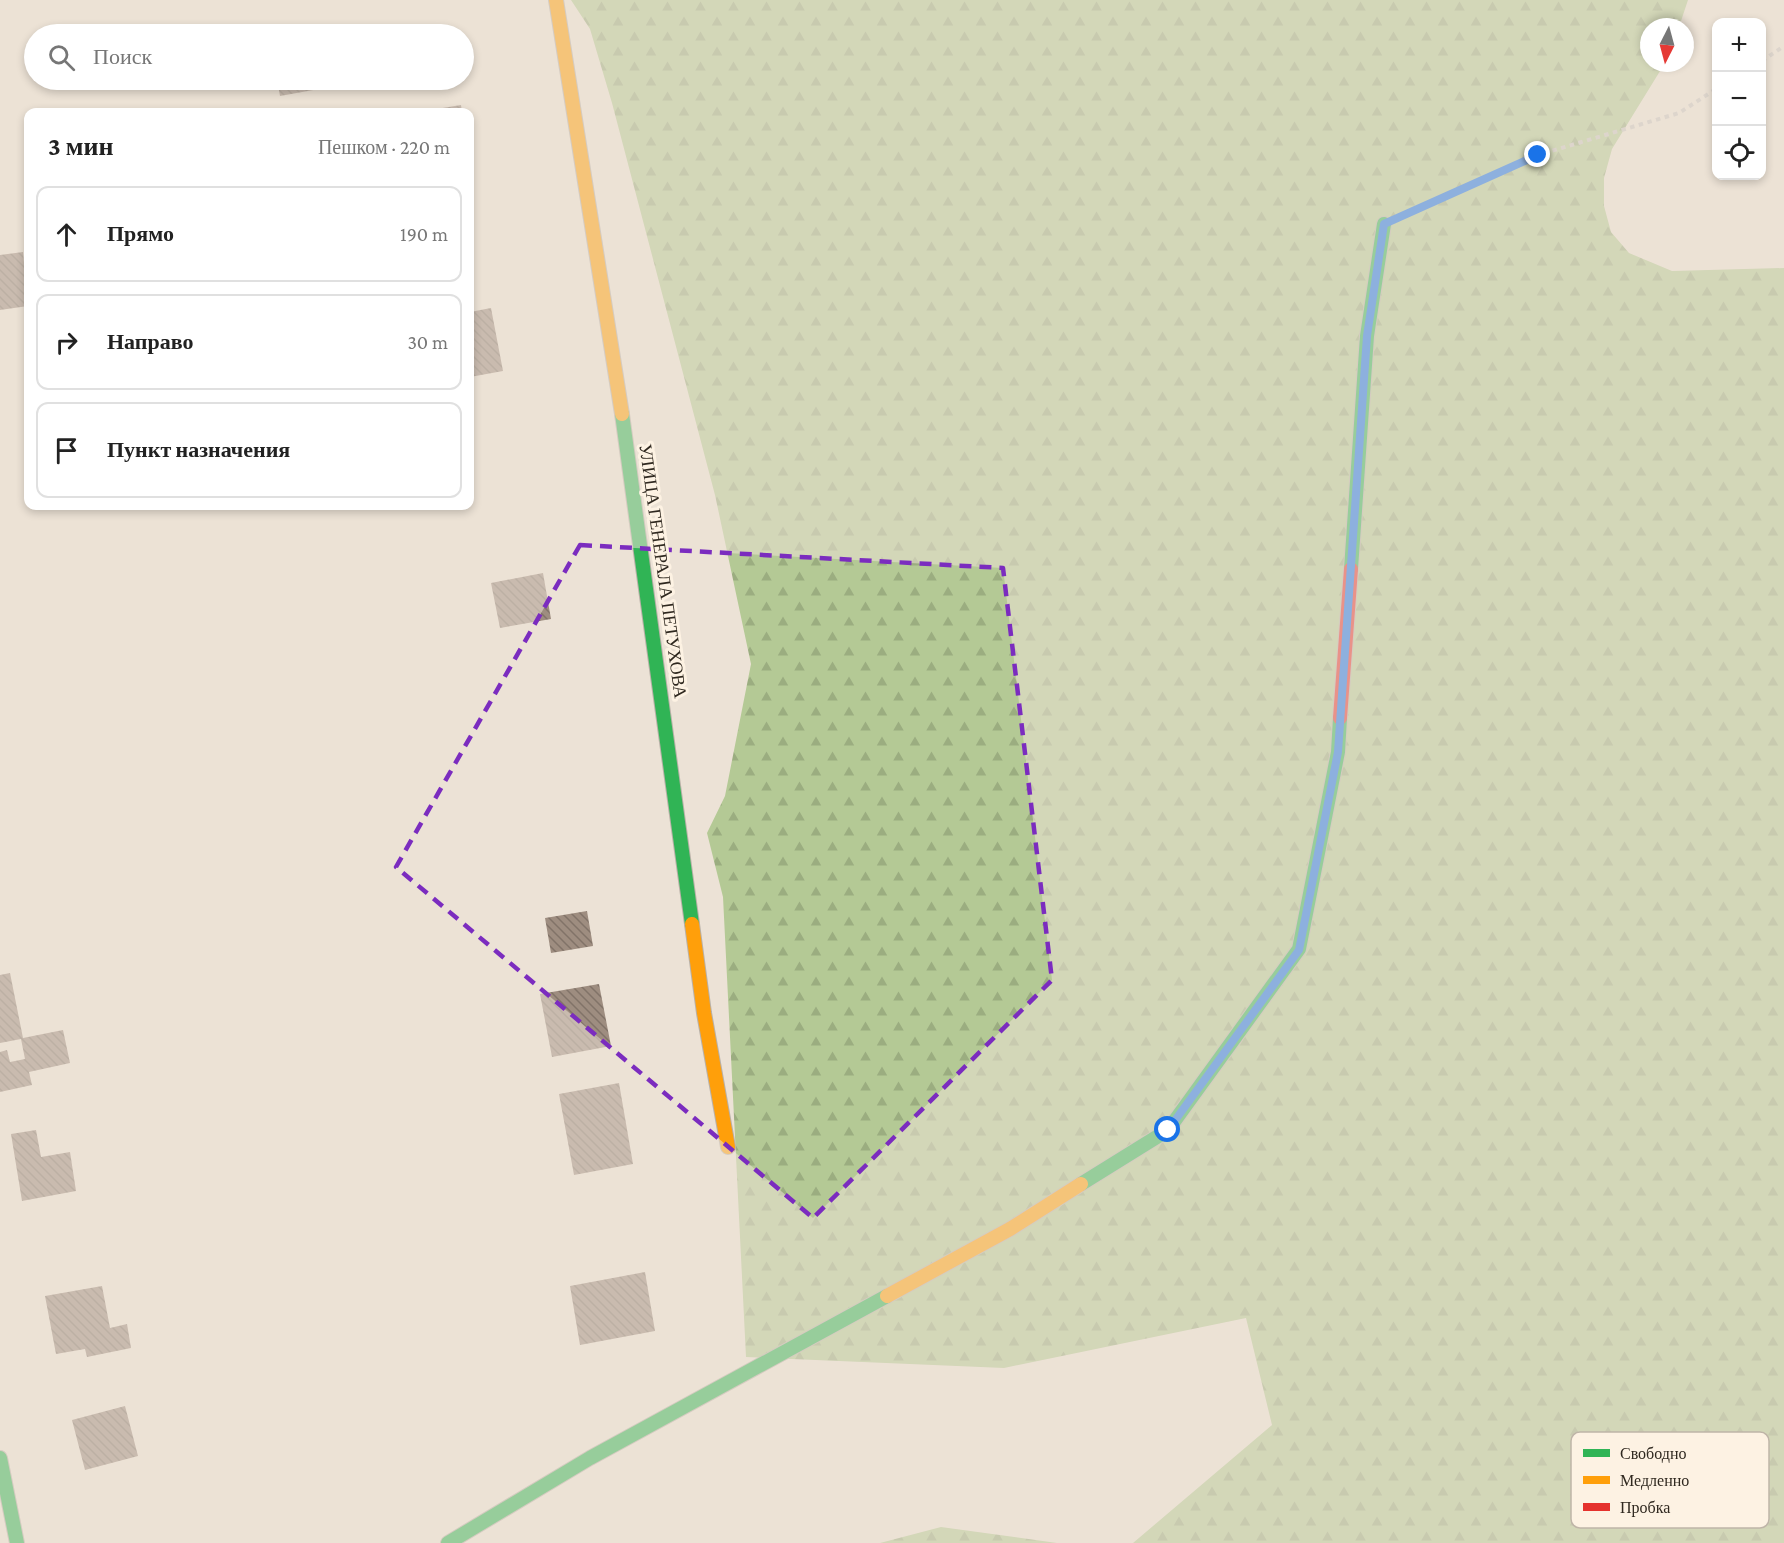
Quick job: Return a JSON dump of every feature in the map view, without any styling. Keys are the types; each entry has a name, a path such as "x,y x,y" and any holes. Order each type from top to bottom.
{"street":[{"name":"УЛИЦА ГЕНЕРАЛА ПЕТУХОВА","path":"556,0 632,469 704,1013 728,1147"},
{"path":"448,1543 590,1458 1010,1229 1168,1130 1299,950 1338,752 1367,336 1384,224"},
{"path":"0,1458 17,1543"}],"path":[{"path":"1766,58 1784,46"},
{"path":"1384,224 1538,155 1679,113 1712,92"}],"highlighted area":[{"path":"580,545 1003,568 1052,980 813,1218 396,867"}],"green space":[{"path":"571,0 1688,0 1682,18 1640,18 1640,72 1659,72 1612,149 1604,178 1604,206 1611,232 1629,253 1672,271 1784,268 1784,1543 1133,1543 1272,1425 1246,1318 1004,1368 746,1357 723,897 707,833 725,796 751,664 715,495 612,103 590,29"},
{"path":"941,1527 1057,1543 880,1543"}],"building":[{"path":"279,90 313,90 280,96"},
{"path":"461,105 461,108 442,108"},
{"path":"23,252 24,307 0,310 0,255"},
{"path":"491,308 503,371 474,376 474,311"},
{"path":"543,573 551,619 500,628 491,583"},
{"path":"587,911 593,946 551,953 545,918"},
{"path":"10,973 23,1038 63,1030 70,1063 29,1072 32,1085 0,1092 0,1052 7,1050 10,1062 25,1059 21,1039 0,1043 0,975"},
{"path":"599,984 611,1046 552,1057 540,994"},
{"path":"619,1083 633,1164 574,1175 559,1094"},
{"path":"36,1130 41,1157 70,1152 76,1191 22,1201 11,1134"},
{"path":"645,1272 655,1331 580,1345 570,1286"},
{"path":"102,1286 110,1328 127,1324 131,1348 87,1357 85,1349 56,1354 45,1296"},
{"path":"125,1406 138,1456 85,1470 72,1420"}],"traffic: fast":[{"path":"1351,569 1367,336 1384,224"},
{"path":"622,414 692,924"},
{"path":"1081,1184 1168,1130 1299,949 1338,752 1340,718"},
{"path":"448,1543 590,1458 887,1296"},
{"path":"0,1458 17,1543"}],"traffic: slow":[{"path":"556,0 622,414"},
{"path":"692,924 704,1013 728,1147"},
{"path":"887,1296 1010,1229 1081,1184"}],"traffic: jam":[{"path":"1340,718 1351,569"}],"route":[{"path":"1168,1130 1299,950 1338,752 1367,336 1384,224 1538,155"}]}
